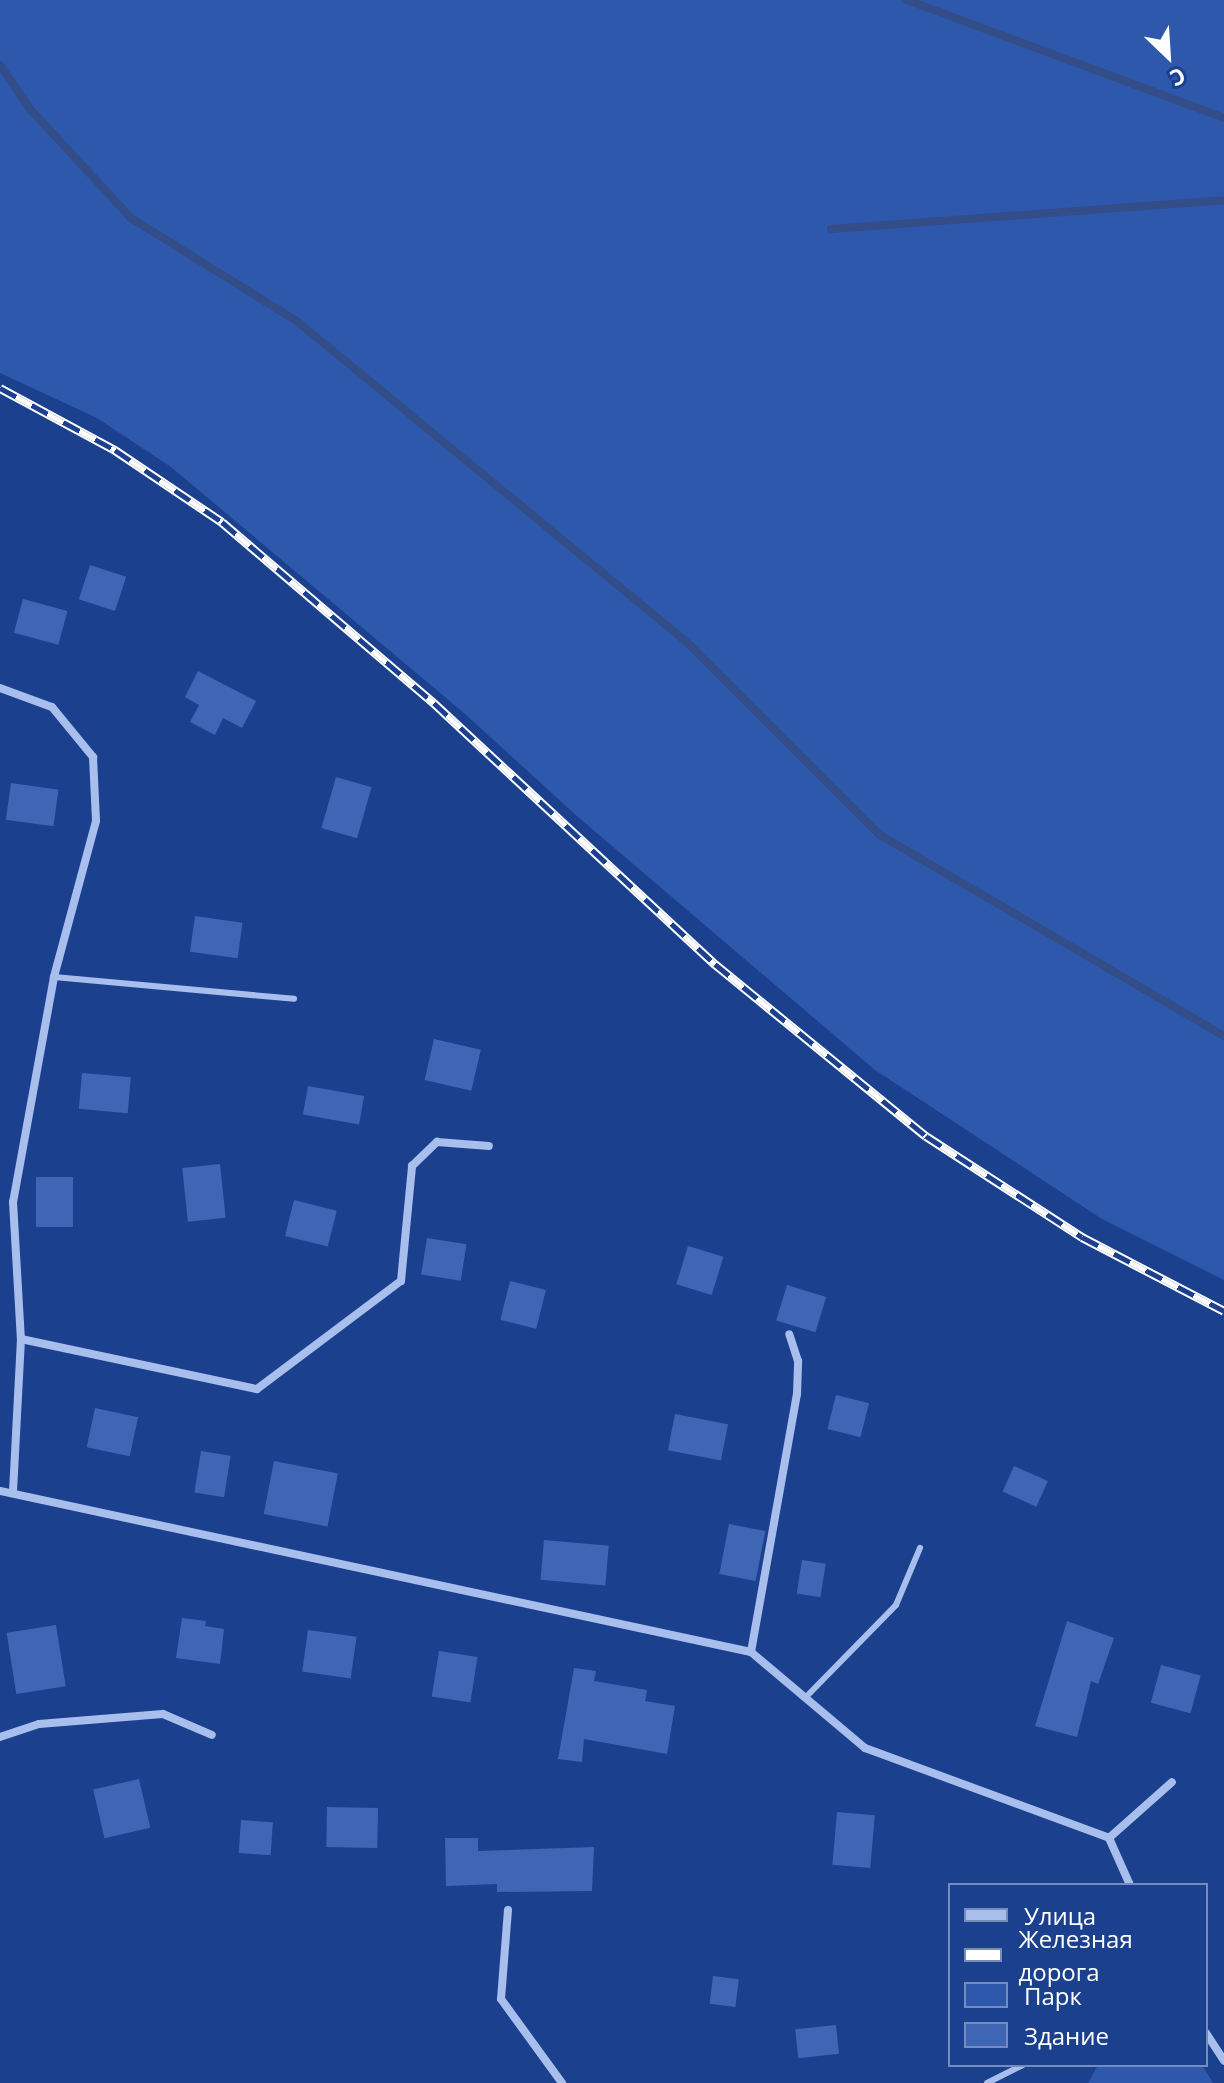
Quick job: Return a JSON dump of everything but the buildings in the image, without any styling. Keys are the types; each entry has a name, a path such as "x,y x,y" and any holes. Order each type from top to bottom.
{"street":[{"path":"0,688 52,707 93,757 96,821 54,977 13,1202 21,1339 13,1492"},
{"path":"21,1339 257,1389 401,1281 412,1166 437,1142 489,1146"},
{"path":"751,1652 797,1394 798,1361 789,1334"},
{"path":"0,1491 751,1652 865,1748 1109,1838 1129,1883"},
{"path":"0,1737 39,1724 163,1714 212,1735"},
{"path":"1109,1838 1172,1782"},
{"path":"508,1910 501,1999 562,2083"},
{"path":"1208,2036 1224,2061"}],"lane":[{"path":"54,977 294,999"},
{"path":"805,1698 896,1605 920,1548"},
{"path":"987,2083 1019,2067"}],"green space":[{"path":"0,0 1224,0 1224,1280 1102,1219 875,1070 578,817 464,713 171,467 97,418 0,373"},
{"path":"1097,2067 1203,2067 1213,2083 1088,2083"}],"waterway":[{"path":"907,0 1224,118"},
{"path":"0,65 30,109 131,218 298,322 689,644 880,835 1224,1036"},
{"path":"831,229 1224,200"}],"railway":[{"path":"0,388 115,450 222,522 434,703 715,964 926,1136 1082,1237 1224,1311"}]}
